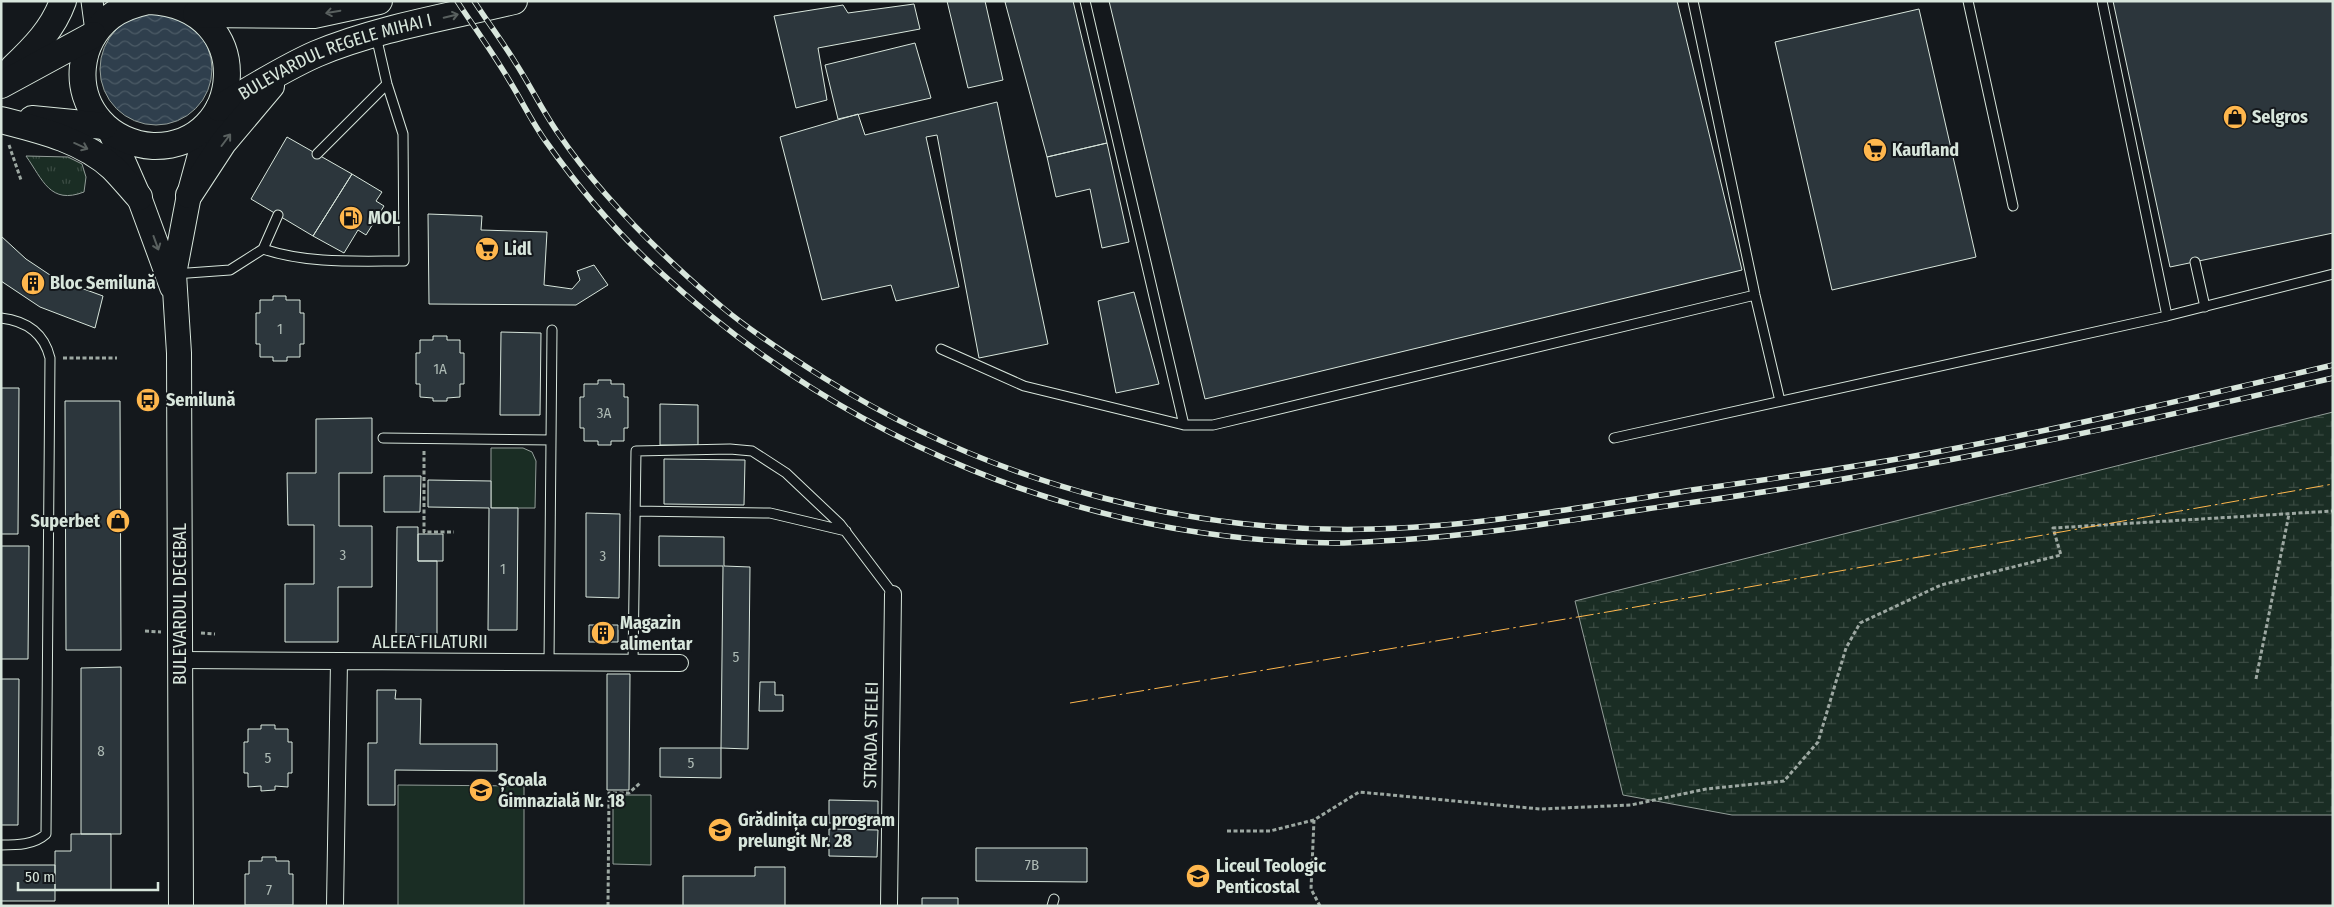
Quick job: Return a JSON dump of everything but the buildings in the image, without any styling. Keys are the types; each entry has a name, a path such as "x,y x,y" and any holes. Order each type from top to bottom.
{"main road":[{"path":"1,79 43,38 57,17 63,1"},
{"path":"1,85 94,33 110,16 128,6 149,1 169,2 189,8 285,15 314,15 380,1"},
{"path":"248,1 285,15"},
{"name":"BULEVARDUL REGELE MIHAI I","path":"214,115 288,67 316,54 376,34 514,1"},
{"path":"4,127 44,119 107,128 134,143 161,146 188,138 214,115 226,88 227,67 222,47 212,28 189,8"},
{"path":"94,33 84,58 82,82 90,106 107,128"},
{"path":"189,195 230,135 288,67"},
{"name":"BULEVARDUL DECEBAL","path":"181,906 177,302 174,274 189,195 214,115"},
{"path":"4,127 57,136 88,150 113,168 139,197"},
{"name":"BULEVARDUL DECEBAL","path":"107,128 139,197 177,302"}],"street":[{"path":"92,1 94,33"},
{"name":"STRADA STELEI","path":"889,906 893,594"},
{"name":"ALEEA FILATURII","path":"180,660 680,663"},
{"path":"335,906 339,661"}],"lane":[{"path":"1084,1 1184,425"},
{"path":"1693,1 1754,295 1780,401"},
{"path":"1968,1 2014,206"},
{"path":"2102,1 2166,316"},
{"path":"263,249 285,256 310,259 404,261 403,134 376,34"},
{"path":"317,154 388,84"},
{"path":"174,274 230,270 263,249 278,215"},
{"path":"2195,262 2205,308"},
{"path":"1614,438 2205,308 2333,274"},
{"path":"941,349 1024,386 1184,425 1213,425 1754,295"},
{"path":"1,318 9,319 38,331 47,344 50,358 46,834 40,840 31,843 1,845"},
{"path":"549,662 552,330"},
{"path":"383,438 551,440"},
{"path":"633,663 636,451 737,450 752,452 786,473 846,531 893,594"},
{"path":"635,511 770,513 846,531"}],"path":[{"path":"4,127 21,180"},
{"path":"50,358 118,358"},
{"path":"424,438 424,532 454,532"},
{"path":"1227,831 1270,831 1314,820 1359,792 1540,810 1631,805 1706,788 1784,781 1818,742 1846,648 1860,623 1941,585 2060,556 2053,528 2333,511"},
{"path":"2256,679 2289,514"},
{"path":"145,631 164,632"},
{"path":"196,633 216,634"},
{"path":"608,906 609,793 629,793 640,783"},
{"path":"1314,820 1311,889 1320,906"}],"green space":[{"path":"26,156 68,157 82,164 86,177 84,192 72,195 55,193 43,181"},
{"path":"2333,412 2333,815 1732,815 1623,795 1575,601"},
{"path":"491,448 523,448 532,452 536,461 535,508 491,508"},
{"path":"398,785 524,786 524,906 398,906"},
{"path":"613,795 651,795 651,865 613,864"}],"water":[{"path":"156,13 178,17 196,29 208,47 212,69 208,91 196,109 178,121 156,125 134,121 116,109 104,91 100,69 104,47 116,29 134,17"}],"railway":[{"path":"457,1 503,70 542,136 585,193 643,256 730,331 806,385 887,431 971,470 1059,501 1149,524 1242,538 1336,543 1435,537 1505,529 1845,479 2089,432 2333,378"},
{"path":"474,1 510,54 552,124 575,157 613,203 655,247 746,326 824,378 890,416 958,448 1028,475 1100,497 1174,514 1249,524 1324,529 1400,528 1475,522 1877,463 2085,422 2333,365"}],"power":[{"path":"1070,703 1607,612 2333,484"}],"place":[{"name":"Selgros","path":"2235,117"},
{"name":"Kaufland","path":"1875,150"},
{"name":"MOL","path":"351,218"},
{"name":"Lidl","path":"487,249"},
{"name":"Bloc Semilună","path":"33,283"},
{"name":"Semilună","path":"148,400"},
{"name":"Superbet","path":"118,521"},
{"name":"Magazin alimentar","path":"603,633"},
{"name":"Școala Gimnazială Nr. 18","path":"481,790"},
{"name":"Grădinița cu program prelungit Nr. 28","path":"720,830"},
{"name":"Liceul Teologic Penticostal","path":"1198,876"}]}
